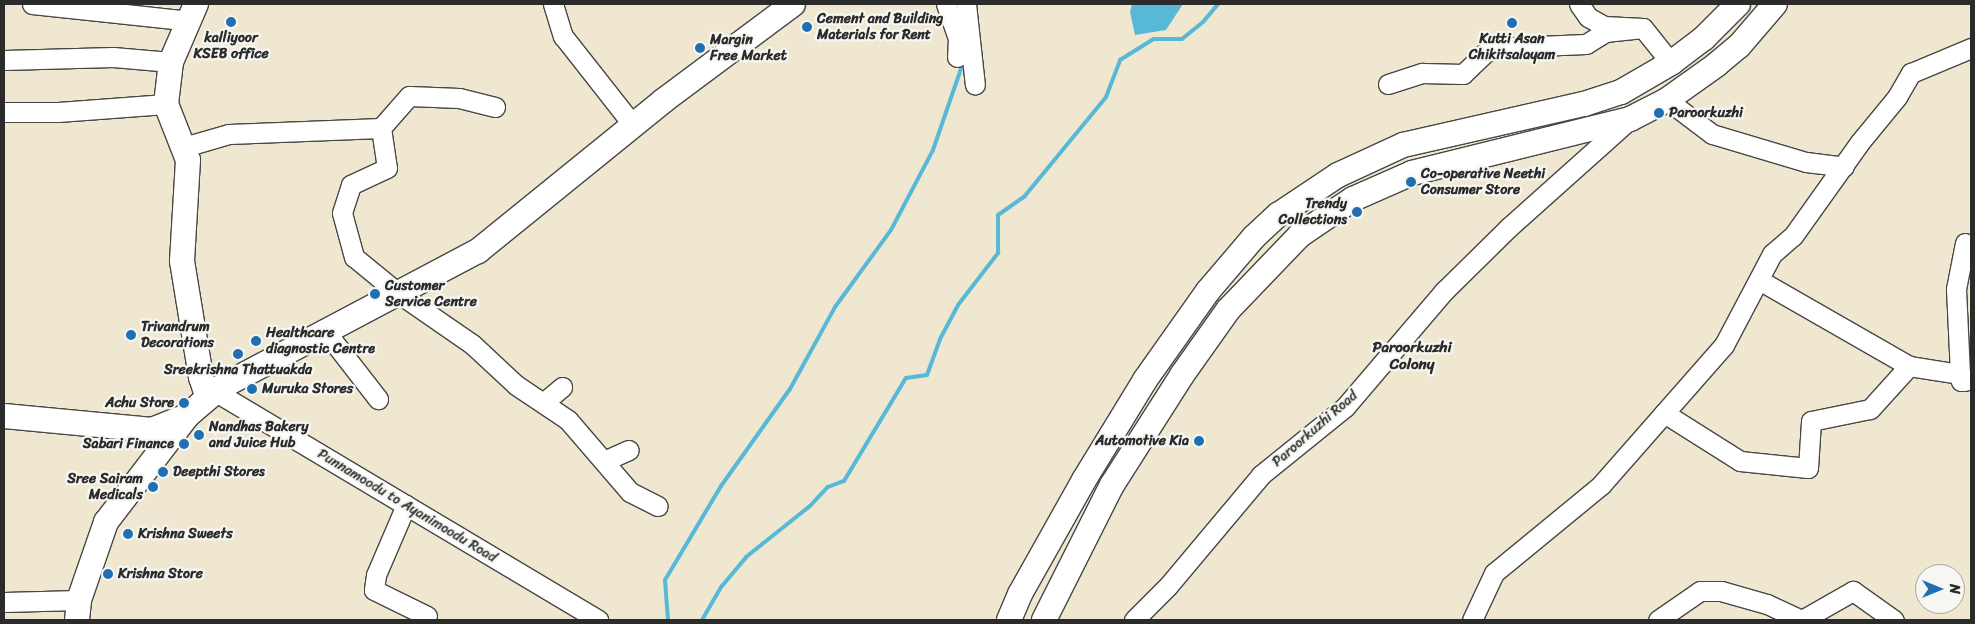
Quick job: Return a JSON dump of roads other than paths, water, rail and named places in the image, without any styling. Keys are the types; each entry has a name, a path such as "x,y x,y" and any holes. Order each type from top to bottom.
{"main road":[{"path":"78,610 106,522 187,416 212,395 478,251 633,125 793,4"},
{"path":"1009,620 1080,488 1145,380 1208,291 1254,237 1278,215 1338,175 1403,145 1584,104 1621,92 1671,63 1704,38 1738,4"},
{"path":"1044,620 1102,503 1182,375 1228,310 1300,235 1353,199 1412,173 1630,119 1667,100 1739,46 1775,4"},
{"path":"193,13 171,62 166,104 188,160 182,261 201,377 212,395"},
{"path":"4,416 152,430 187,416"}],"street":[{"path":"32,4 193,13"},
{"path":"553,4 563,36 633,125"},
{"path":"946,4 958,39 958,57"},
{"path":"966,4 975,85"},
{"path":"1579,4 1588,17 1604,26 1643,28 1671,63"},
{"path":"1388,84 1422,73 1463,74 1490,48 1586,44 1605,32 1643,28"},
{"path":"1472,620 1494,574 1600,485 1724,345 1772,254 1794,236 1844,166 1897,97 1911,73 1971,49"},
{"path":"4,60 113,57 171,62"},
{"path":"184,147 229,134 381,128 409,96 459,98 495,107"},
{"path":"1667,100 1712,134 1806,162 1844,166"},
{"path":"4,112 58,112 166,104"},
{"name":"Paroorkuzhi Road","path":"1134,620 1194,556 1261,475 1345,407 1444,290 1508,228 1630,119"},
{"path":"381,128 387,168 351,185 342,213 354,257 398,293 472,344 516,385 568,420 630,492 658,506"},
{"path":"1759,280 1909,366 1966,378 1956,289 1965,243"},
{"path":"326,332 378,399"},
{"path":"1664,413 1740,461 1808,468 1811,421 1870,409 1909,366"},
{"path":"543,404 562,387"},
{"name":"Punnamoodu to Ayanimoodu Road","path":"212,395 406,505 579,615 598,620"},
{"path":"604,461 629,450"},
{"path":"406,505 376,575 374,590 428,616"},
{"path":"1658,620 1700,591 1721,591 1767,604 1802,620 1853,591 1894,620"},
{"path":"4,602 78,610"}],"water":[{"path":"1132,4 1183,4 1166,30 1135,35 1130,12"}],"waterway":[{"path":"702,620 722,586 746,557 810,506 828,487 844,481 906,378 927,375 940,339 958,305 998,253 998,215 1024,197 1106,97 1120,60 1154,39 1182,39 1203,22 1218,4"},
{"path":"668,620 665,580 721,486 790,389 835,307 891,230 933,150 964,60"}],"place":[{"name":"kalliyoor KSEB office","path":"231,22"},
{"name":"Kutti Asan Chikitsalayam","path":"1512,23"},
{"name":"Cement and Building Materials for Rent","path":"807,27"},
{"name":"Margin Free Market","path":"700,48"},
{"name":"Paroorkuzhi","path":"1659,113"},
{"name":"Co-operative Neethi Consumer Store","path":"1411,182"},
{"name":"Trendy Collections","path":"1357,212"},
{"name":"Customer Service Centre","path":"375,294"},
{"name":"Trivandrum Decorations","path":"131,335"},
{"name":"Healthcare diagnostic Centre","path":"256,341"},
{"name":"Sreekrishna Thattuakda","path":"238,354"},
{"name":"Muruka Stores","path":"252,389"},
{"name":"Achu Store","path":"184,403"},
{"name":"Nandhas Bakery and Juice Hub","path":"199,435"},
{"name":"Automotive Kia","path":"1199,441"},
{"name":"Sabari Finance","path":"184,444"},
{"name":"Deepthi Stores","path":"163,472"},
{"name":"Sree Sairam Medicals","path":"153,487"},
{"name":"Krishna Sweets","path":"128,534"},
{"name":"Krishna Store","path":"108,574"}],"district":[{"name":"Paroorkuzhi Colony","path":"1412,356"}]}
